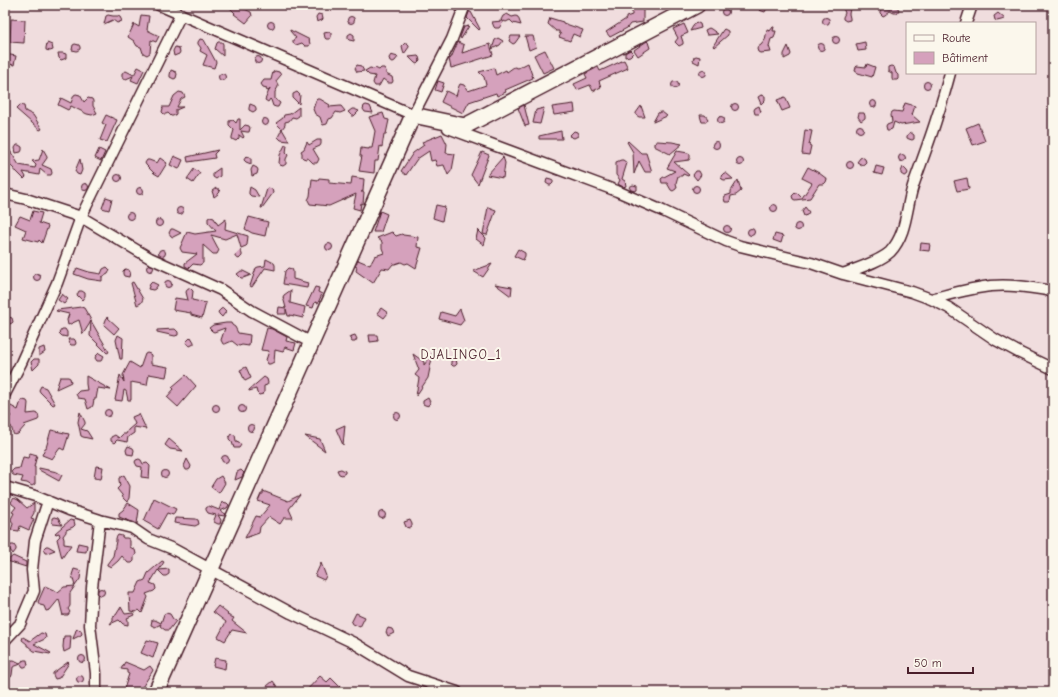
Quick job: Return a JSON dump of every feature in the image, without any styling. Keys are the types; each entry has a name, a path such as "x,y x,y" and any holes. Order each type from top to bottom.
{"street":[{"path":"160,5 413,115 617,191 726,241 740,246 811,263 843,274 906,290 931,299 949,308 996,340 1053,369"},
{"path":"156,692 413,115 452,39 465,5"},
{"path":"413,115 465,126 697,5"},
{"path":"966,22 972,5"},
{"path":"5,394 57,283 81,217 181,14"},
{"path":"843,274 885,256 893,248 901,235 913,188 950,74"},
{"path":"5,194 26,198 81,217 150,258 221,290 252,311 312,343"},
{"path":"931,299 962,291 992,286 1028,287 1053,291"},
{"path":"5,487 35,496 68,510 132,528 148,540 173,549 291,613 354,643 408,676 457,692"},
{"path":"5,640 20,624 34,591 32,570 35,541 48,502"},
{"path":"96,692 96,673 90,625 92,587 100,520"}],"building":[{"path":"227,5 236,5 251,12 252,16 246,23 234,14 235,13"},
{"path":"632,5 643,5 643,22 630,24 627,28 610,37 606,32 626,19 626,17 632,15"},
{"path":"763,5 767,8 765,12 759,10"},
{"path":"846,6 850,8 850,20 846,21 843,19 845,13 843,8"},
{"path":"894,6 899,10 897,13 890,11 883,16 880,13 883,8 891,9"},
{"path":"725,8 728,9 728,15 725,16 722,15 721,12 722,9"},
{"path":"469,12 471,12 480,29 479,30 467,18"},
{"path":"998,13 1005,19 995,20 994,16"},
{"path":"318,14 322,15 323,19 317,22 316,17"},
{"path":"507,14 512,17 518,17 521,25 513,23 510,20 506,22 504,21 499,28 495,28 492,22 502,21 503,16"},
{"path":"141,15 149,16 147,30 159,36 156,42 151,40 150,53 147,55 143,53 141,47 137,46 134,41 128,37 134,24 139,27"},
{"path":"106,16 118,16 122,21 117,23 113,20 104,24"},
{"path":"351,16 354,17 354,23 351,24 348,23 347,20 348,17"},
{"path":"550,18 583,30 580,37 573,34 570,41 559,37 561,34 559,31 556,31 548,24"},
{"path":"826,18 829,21 826,24 823,21"},
{"path":"11,19 25,20 24,43 10,42"},
{"path":"271,21 274,22 274,28 271,29 268,28 267,25 268,22"},
{"path":"695,23 700,24 701,28 690,31"},
{"path":"684,24 688,33 681,36 683,44 679,46 675,42 678,38 673,29"},
{"path":"469,26 461,39 460,37 464,27"},
{"path":"773,27 773,31 776,31 769,46 771,52 758,52 757,49 765,40 767,30 770,31"},
{"path":"709,28 718,34 707,35 705,30"},
{"path":"724,29 728,31 728,35 714,47 713,46"},
{"path":"290,30 310,40 309,46 305,46 302,43 295,45 293,40 296,38"},
{"path":"324,33 331,33 331,37 330,39 326,39"},
{"path":"351,33 354,35 354,41 348,39 348,35"},
{"path":"511,36 520,36 513,44 509,41"},
{"path":"525,36 533,36 536,47 529,50"},
{"path":"836,36 839,37 839,43 836,44 833,43 832,40 833,37"},
{"path":"498,38 503,41 500,45 492,49 495,40"},
{"path":"200,39 204,40 216,62 214,68 203,65 207,55 200,51 201,48 198,42"},
{"path":"647,41 650,48 638,56 634,50"},
{"path":"218,42 222,42 223,44 223,56 215,49"},
{"path":"458,42 464,45 462,53 490,44 493,55 451,68 449,58 451,58"},
{"path":"865,42 866,50 858,51 856,44"},
{"path":"47,43 52,45 53,50 46,50"},
{"path":"405,43 409,45 409,47 404,54 402,46"},
{"path":"821,43 825,47 821,51 817,47"},
{"path":"73,45 79,45 80,47 77,51 72,50"},
{"path":"788,46 791,54 784,59 784,54"},
{"path":"175,47 179,48 180,52 174,56 173,51"},
{"path":"545,50 554,68 543,73 534,55"},
{"path":"630,50 633,53 630,56 625,57 625,53"},
{"path":"58,53 66,54 66,58 61,60"},
{"path":"5,54 16,56 14,65 5,63"},
{"path":"391,55 398,57 393,62 390,61 389,58"},
{"path":"258,56 261,57 261,63 258,64 255,63 254,60 255,57"},
{"path":"418,56 420,61 417,64 409,57"},
{"path":"694,57 700,57 699,64 693,61"},
{"path":"624,60 628,68 599,81 601,87 593,91 590,85 577,90 574,84 587,78 585,74 598,67 600,71"},
{"path":"528,63 533,78 505,90 506,92 497,96 496,93 469,102 463,113 441,102 446,91 456,96 460,84 464,85 468,91 486,85 484,77 479,72 494,68 496,75"},
{"path":"867,64 875,67 872,77 855,71 857,66 866,67"},
{"path":"357,65 361,66 364,71 357,72 355,68"},
{"path":"138,67 144,70 138,83 131,80 133,76 126,79 122,77 122,73 126,71 134,75"},
{"path":"888,67 894,67 898,75 897,80 893,80 892,73 888,71"},
{"path":"370,68 379,70 384,68 386,74 392,77 392,83 388,83 383,79 379,86 375,86 373,83 375,76 369,75 365,71"},
{"path":"703,69 706,70 706,76 703,77 700,76 699,73 700,70"},
{"path":"171,70 177,74 176,78 174,79 170,77"},
{"path":"273,72 279,72 281,75 276,81 278,87 275,92 275,99 280,103 278,107 273,106 270,99 268,102 265,100 270,88 268,91 266,90 267,88 263,87 261,84 264,80 271,80"},
{"path":"222,73 225,74 225,80 222,81 219,80 218,77 219,74"},
{"path":"438,81 444,83 441,92 435,90"},
{"path":"675,81 679,85 675,89 671,85"},
{"path":"927,82 930,85 927,88 924,85"},
{"path":"179,92 183,93 185,97 181,99 177,107 183,107 176,110 176,114 173,116 168,113 164,114 162,112 162,107 169,107 174,96"},
{"path":"297,92 300,95 299,104 293,98 293,94"},
{"path":"74,95 80,95 84,102 88,98 92,99 93,106 97,113 92,115 87,114 71,106 68,110 58,105 61,98 71,103"},
{"path":"761,95 765,96 765,100 761,104 758,97"},
{"path":"785,97 790,108 782,111 777,100"},
{"path":"317,99 320,99 330,105 329,107 341,106 345,111 340,113 336,112 332,118 329,119 327,124 323,125 320,117 315,114 313,109"},
{"path":"873,100 877,104 873,108 869,104"},
{"path":"735,103 738,104 738,110 735,111 732,110 731,107 732,104"},
{"path":"905,103 915,106 912,115 920,122 901,125 894,122 892,129 887,130 887,124 892,122 892,112 902,112"},
{"path":"250,104 256,108 253,112 249,110"},
{"path":"574,104 575,112 554,115 552,107"},
{"path":"20,105 24,106 25,111 33,115 42,129 40,130 16,109"},
{"path":"366,105 370,106 373,113 365,112 363,109"},
{"path":"524,105 529,125 525,126 518,108"},
{"path":"641,106 645,117 639,117 636,115"},
{"path":"759,106 761,112 759,114 755,114 755,108"},
{"path":"299,107 299,116 296,118 292,117 289,121 285,122 282,129 276,123 283,118 284,115 290,114"},
{"path":"544,108 540,124 533,123 536,110"},
{"path":"352,109 359,111 354,116 348,112"},
{"path":"660,112 667,116 653,122 658,113"},
{"path":"383,113 385,119 389,120 386,134 384,134 382,147 380,146 378,161 375,161 374,173 359,171 362,156 360,156 361,148 372,148 375,131 369,117"},
{"path":"859,113 864,113 865,116 865,118 861,121 858,117"},
{"path":"106,115 117,120 107,142 100,140 106,125 102,123"},
{"path":"700,115 705,115 708,119 706,122 702,122"},
{"path":"721,116 724,117 724,123 721,124 718,123 717,120 718,117"},
{"path":"265,118 268,119 268,125 265,126 262,125 261,122 262,119"},
{"path":"238,119 240,119 240,130 245,125 249,126 250,128 249,132 241,131 244,137 243,138 239,135 239,138 236,141 232,139 234,130 229,125 229,121 233,120 236,123"},
{"path":"978,123 985,141 973,145 966,128"},
{"path":"860,125 864,129 860,133 856,129"},
{"path":"282,129 289,141 281,140 278,137"},
{"path":"805,130 812,131 809,145 811,146 809,155 802,154"},
{"path":"561,131 562,139 539,139 539,136"},
{"path":"574,131 577,132 578,136 574,138 569,136"},
{"path":"910,132 914,135 914,139 912,140 907,138"},
{"path":"442,134 447,144 446,153 455,154 452,170 448,175 444,165 437,166 435,160 431,161 429,151 417,159 406,175 401,171 413,153 424,145 422,142"},
{"path":"317,140 321,140 321,144 313,149 319,159 317,163 313,163 308,158 306,159 302,157 301,151 304,149 307,142 309,145"},
{"path":"628,141 641,153 646,153 652,172 645,172 639,161 634,174 633,152 627,142"},
{"path":"657,141 682,144 670,154 654,146 654,143"},
{"path":"716,141 720,145 716,149 712,145"},
{"path":"17,145 22,147 22,150 21,152 16,153 15,148"},
{"path":"285,145 287,145 286,153 288,155 286,164 283,166 279,163 280,155"},
{"path":"7,146 19,165 35,168 36,165 32,161 39,160 43,149 47,158 42,165 51,169 51,175 47,175 40,169 39,175 23,172 26,177 24,179 16,171 14,171 10,165"},
{"path":"99,149 105,152 101,161 95,158"},
{"path":"218,150 214,154 215,158 188,162 187,157"},
{"path":"677,151 690,154 689,160 674,162 689,175 683,174 682,176 678,176 676,183 677,187 673,191 667,183 662,183 661,179 675,171 667,168"},
{"path":"482,152 489,155 478,184 471,175"},
{"path":"902,154 906,158 902,162 898,158"},
{"path":"174,156 183,160 179,169 170,165"},
{"path":"246,156 251,158 251,164 244,160"},
{"path":"503,157 505,163 503,178 487,175"},
{"path":"862,157 866,162 862,165 857,162"},
{"path":"160,158 167,163 159,176 154,173 145,163 149,160 157,163"},
{"path":"740,158 743,159 743,165 740,166 737,165 736,162 737,159"},
{"path":"80,159 82,170 80,175 75,171"},
{"path":"621,160 627,163 622,179 625,181 626,186 623,187 618,184 620,180 616,175 616,162"},
{"path":"850,161 854,165 850,169 846,165"},
{"path":"253,166 258,170 257,174 252,176 251,170"},
{"path":"876,166 884,168 882,175 874,173"},
{"path":"808,167 827,179 826,182 824,184 819,184 810,198 795,200 792,196 795,193 802,198 812,183 802,178"},
{"path":"903,167 908,173 904,176 901,174"},
{"path":"220,168 220,176 216,179 213,177 213,173"},
{"path":"194,169 200,173 193,183 187,179"},
{"path":"696,171 699,171 701,175 697,180 693,175"},
{"path":"724,173 733,179 722,179 721,176"},
{"path":"118,174 121,175 121,181 118,182 115,181 114,178 115,175"},
{"path":"352,177 364,179 363,191 361,192 364,192 363,204 361,203 360,210 353,208 356,194 329,206 310,204 308,200 310,196 312,179 329,179 329,183 351,185"},
{"path":"547,178 553,180 551,185 546,183"},
{"path":"967,178 969,189 957,191 954,181"},
{"path":"738,180 741,191 736,195 731,196 729,202 725,202 725,196 731,194 731,191"},
{"path":"85,183 88,184 88,190 85,191 82,190 81,187 82,184"},
{"path":"633,185 637,186 637,190 631,190 629,187"},
{"path":"696,185 699,186 699,192 696,193 693,192 692,189 693,186"},
{"path":"140,187 143,188 143,194 140,195 137,194 136,191 137,188"},
{"path":"250,187 255,190 259,197 251,196 249,194"},
{"path":"216,188 219,189 220,192 214,197 212,191"},
{"path":"267,189 272,189 273,193 261,208"},
{"path":"106,197 112,199 109,210 102,208"},
{"path":"774,204 778,208 774,212 770,208"},
{"path":"436,205 445,207 442,221 433,218"},
{"path":"180,207 183,208 183,214 180,215 177,214 176,211 177,208"},
{"path":"488,207 496,210 487,235 483,234"},
{"path":"805,207 809,212 804,216 802,211"},
{"path":"33,211 42,213 39,223 48,226 42,243 39,240 38,242 23,238 26,230 15,225 20,216 30,220"},
{"path":"380,211 387,214 381,232 373,232"},
{"path":"130,212 133,213 133,219 130,220 127,219 126,216 127,213"},
{"path":"249,217 268,222 265,236 252,233 245,229"},
{"path":"208,218 214,218 218,225 226,219 225,229 248,236 247,245 241,248 237,234 225,239 211,235 219,250 217,254 213,254 203,245 203,263 200,265 193,264 189,268 185,266 185,263 197,254 182,252 180,248 187,232 195,234 216,231 208,222"},
{"path":"159,219 162,220 162,226 159,227 156,226 155,223 156,220"},
{"path":"798,223 802,227 798,231 794,227"},
{"path":"727,226 730,229 727,232 724,229"},
{"path":"171,229 181,233 173,237 169,233"},
{"path":"751,229 754,232 751,235 748,232"},
{"path":"478,230 486,238 484,245 476,239"},
{"path":"392,232 396,236 402,234 418,237 417,247 422,248 416,268 408,263 405,264 401,262 393,264 389,269 382,268 373,283 356,271 357,267 355,266 358,260 370,265 375,256 384,253 382,242 377,238"},
{"path":"775,234 783,236 781,243 773,240"},
{"path":"329,243 332,244 332,250 329,251 326,250 325,247 326,244"},
{"path":"921,243 930,244 929,251 920,250"},
{"path":"518,249 525,253 523,260 514,256"},
{"path":"162,250 165,253 162,256 159,253"},
{"path":"240,250 242,256 239,259 235,257 235,255"},
{"path":"266,259 274,263 275,270 265,268 252,287 250,286 256,268 265,266"},
{"path":"492,264 483,277 473,271"},
{"path":"150,265 153,268 150,271 147,268"},
{"path":"107,267 110,270 108,274 102,277 102,281 88,279 74,274 77,268 101,274 103,269"},
{"path":"288,268 292,269 293,271 293,279 308,283 307,288 283,284 285,271"},
{"path":"125,269 129,270 130,272 129,277 124,276 123,274"},
{"path":"241,271 251,275 241,278 237,274"},
{"path":"37,273 40,274 40,280 37,281 34,280 33,277 34,274"},
{"path":"168,280 171,281 171,287 168,288 165,287 164,284 165,281"},
{"path":"133,282 143,299 141,303 137,305 131,283"},
{"path":"152,282 158,285 153,290 148,289 150,284"},
{"path":"495,284 512,287 511,296"},
{"path":"315,287 319,288 318,292 322,294 318,303 315,302 313,308 306,306"},
{"path":"188,288 193,291 192,300 206,303 202,318 191,315 191,313 173,310 175,298 188,300 186,292"},
{"path":"291,290 290,303 305,307 303,318 290,315 288,316 286,309 286,314 278,314 279,307 286,308 283,297"},
{"path":"79,291 85,293 82,300 77,295"},
{"path":"62,294 68,299 64,304 58,300"},
{"path":"81,307 84,308 91,320 83,334 79,320 68,325 67,320 69,314 56,311"},
{"path":"223,308 226,311 222,317 218,312"},
{"path":"381,308 388,313 384,318 377,313"},
{"path":"460,309 464,320 460,325 439,319 441,312 455,316"},
{"path":"9,317 12,318 13,322 7,325 6,320"},
{"path":"107,317 119,328 114,334 104,325"},
{"path":"91,321 109,352 107,353 90,336"},
{"path":"231,323 238,333 250,335 249,346 239,346 232,341 223,344 221,340 225,328 214,332 209,328 213,325"},
{"path":"267,328 287,337 286,341 296,343 294,350 285,347 283,352 275,350 274,362 270,364 268,364 266,360 269,351 261,350"},
{"path":"62,329 65,329 67,332 67,337 62,336 59,333"},
{"path":"175,329 178,332 178,335 175,336 157,332 157,330"},
{"path":"118,335 123,338 122,359 120,359 116,340"},
{"path":"355,335 357,339 355,342 352,342 349,337"},
{"path":"369,335 377,335 378,341 370,342"},
{"path":"191,337 194,344 190,346 186,342"},
{"path":"68,339 74,339 76,343 75,345 71,345"},
{"path":"44,347 45,352 39,356 39,349"},
{"path":"99,353 104,356 101,361 97,361 95,358"},
{"path":"147,353 151,355 151,364 168,367 166,377 149,374 147,385 131,382 131,400 128,400 126,391 124,390 122,401 115,400 120,375 124,382 123,375 130,362 140,368 145,354"},
{"path":"433,353 428,378 416,396 419,378 415,375 419,370 413,354 424,362 424,365"},
{"path":"34,359 39,359 39,364 33,370 31,362"},
{"path":"456,359 457,364 453,366 451,361"},
{"path":"246,367 251,378 245,381 240,370"},
{"path":"186,375 196,386 178,407 167,397 174,389 172,387"},
{"path":"86,376 111,390 98,388 96,399 94,399 92,407 88,409 85,399 78,398 76,394 79,391 87,390"},
{"path":"60,377 68,377 70,378 71,382 56,389"},
{"path":"264,377 267,379 268,383 264,386 263,394 259,395 256,389 249,391 249,390"},
{"path":"41,386 46,388 55,404 53,405 40,392 39,390"},
{"path":"428,398 430,402 429,406 423,404 423,401"},
{"path":"21,401 27,401 28,403 27,414 36,413 38,414 39,418 38,420 24,425 25,426 18,434 14,435 11,426 6,424 6,420 11,416 6,410 11,406 18,410"},
{"path":"216,404 219,405 219,411 216,412 213,411 212,408 213,405"},
{"path":"242,405 245,406 245,412 242,413 239,412 238,409 239,406"},
{"path":"108,409 111,410 111,416 108,417 105,416 104,413 105,410"},
{"path":"80,412 85,422 81,429 87,431 92,439 81,436 78,422"},
{"path":"397,413 400,416 397,419 394,416"},
{"path":"139,414 146,429 134,427 134,433 128,437 127,442 117,440 114,443 111,441 111,437 115,435 119,438 123,434 126,434 135,424 132,417"},
{"path":"251,424 254,425 254,431 251,432 248,431 247,428 248,425"},
{"path":"345,425 343,445 336,429"},
{"path":"51,430 69,434 64,450 60,448 52,459 42,455 46,448"},
{"path":"231,434 235,435 236,441 241,445 239,448 234,448 229,439"},
{"path":"305,436 320,439 325,451"},
{"path":"169,439 183,451 170,449 165,445"},
{"path":"128,446 133,448 133,455 127,454 126,450"},
{"path":"30,453 37,455 34,467 35,484 32,486 21,482 23,477 13,475 11,472 14,469 20,468 23,457 28,458"},
{"path":"225,455 228,456 228,462 225,463 222,462 221,459 222,456"},
{"path":"139,459 143,464 147,463 150,466 149,478 141,477 142,467 137,466 135,462"},
{"path":"187,459 191,466 190,469 186,470 184,466"},
{"path":"96,466 103,467 101,479 94,478"},
{"path":"39,468 57,472 62,475 59,481 39,470"},
{"path":"341,469 345,471 342,475 339,474 337,470"},
{"path":"165,470 168,471 168,477 165,478 162,477 161,474 162,471"},
{"path":"241,470 244,473 242,477 235,480 237,472"},
{"path":"124,475 130,486 129,498 127,502 117,489 120,486 119,478"},
{"path":"221,476 225,483 219,493 211,487 216,479"},
{"path":"263,491 288,501 300,495 289,509 293,518 284,518 280,524 269,517 260,527 259,533 245,538 256,516 260,517 270,505 258,501 261,494 263,494"},
{"path":"14,498 27,508 34,503 34,513 31,518 34,519 29,530 20,526 19,531 11,530 13,524 11,519 14,513 12,512 16,507 11,502"},
{"path":"154,498 176,509 173,515 167,513 158,529 144,521"},
{"path":"222,502 229,505 227,508 220,511 226,514 225,516 218,515 221,520 220,524 218,524 214,522 216,515 208,513 206,508 209,506 219,510"},
{"path":"128,503 139,510 137,524 119,517 119,513"},
{"path":"382,512 385,515 382,518 379,515"},
{"path":"52,518 58,518 62,525 53,524"},
{"path":"175,518 196,519 198,520 199,524 195,526 174,523"},
{"path":"70,520 74,521 75,525 66,530 63,536 64,544 71,545 62,558 57,539 60,536 59,533 55,533"},
{"path":"410,520 412,526 409,528 406,527 404,522"},
{"path":"118,535 129,539 130,547 135,550 136,554 132,563 128,563 122,556 111,567 107,564 113,556 116,538"},
{"path":"78,543 87,545 86,552 76,551"},
{"path":"11,545 14,545 16,548 13,554 9,548"},
{"path":"46,546 55,550 45,553 43,549"},
{"path":"13,556 26,562 26,567 7,561"},
{"path":"162,561 164,562 159,570 169,569 169,574 164,576 158,570 150,583 155,585 156,589 146,594 148,597 142,613 139,610 136,612 130,611 129,593 135,593 140,582 145,580 148,573"},
{"path":"321,563 326,576 324,580 315,576"},
{"path":"74,569 81,571 80,579 75,586 72,575"},
{"path":"45,586 58,592 64,587 75,586 70,593 70,606 68,609 70,612 68,615 63,616 59,599 50,610 46,611 44,606 40,605 38,602"},
{"path":"101,589 104,592 101,595 98,592"},
{"path":"218,606 228,614 227,615 234,618 232,621 247,633 232,630 225,641 218,637 226,622 213,612"},
{"path":"121,607 125,614 133,613 134,615 127,618 128,625 123,624 119,620 110,624 113,620 113,616 116,615"},
{"path":"356,613 365,617 360,627 351,623"},
{"path":"164,614 170,614 176,621 169,630 165,630 160,626 161,624 155,627 151,625 152,620 161,623"},
{"path":"388,628 392,629 394,633 388,636 386,632"},
{"path":"76,630 81,630 82,634 73,639"},
{"path":"41,633 45,634 46,638 34,644 51,653 50,654 34,651 22,640 23,637 30,641"},
{"path":"64,636 71,636 70,649 64,652 63,647"},
{"path":"147,640 158,643 153,658 141,653"},
{"path":"82,655 85,656 85,662 82,663 79,662 78,659 79,656"},
{"path":"215,658 226,660 225,669 213,666"},
{"path":"14,660 20,663 27,660 28,665 23,667 21,664 13,667 11,677 5,679 5,661"},
{"path":"68,662 69,663 59,678 55,679 53,673"},
{"path":"125,662 144,670 150,666 153,670 139,692 123,692 129,674 127,673 127,670 121,669"},
{"path":"80,675 83,676 83,682 80,683 77,682 76,679 77,676"},
{"path":"320,676 327,682 331,678 345,692 305,692"},
{"path":"273,681 281,692 260,692"}],"district":[{"name":"DJALINGO_1","path":"461,354"}]}
